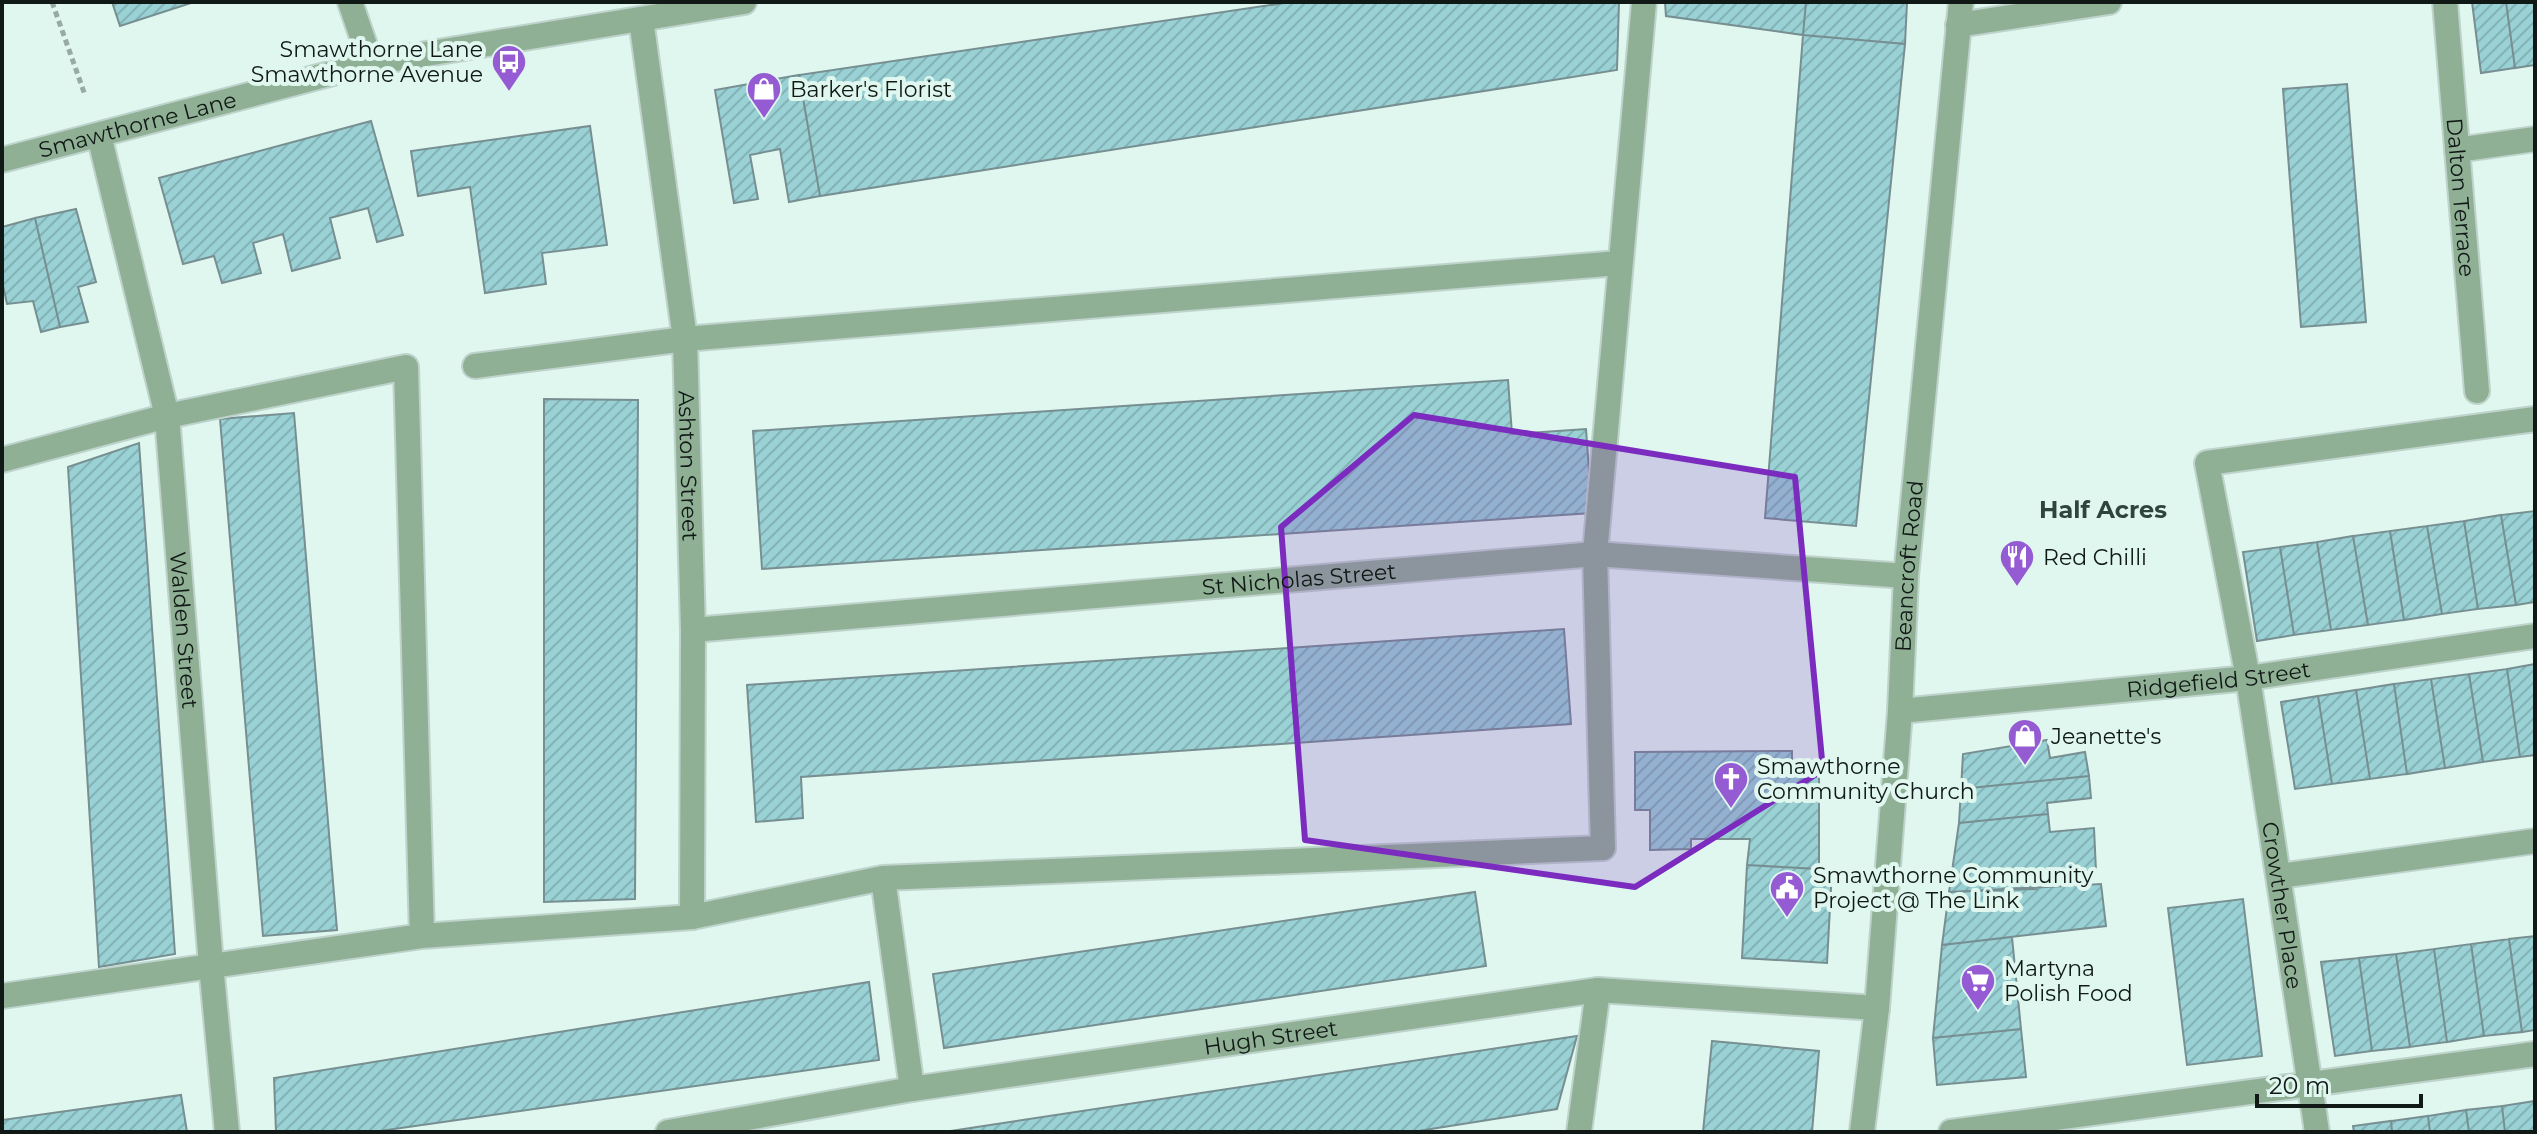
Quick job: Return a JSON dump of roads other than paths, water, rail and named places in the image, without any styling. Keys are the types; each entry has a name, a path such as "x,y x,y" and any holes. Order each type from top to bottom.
{"street":[{"path":"350,2 371,63"},
{"name":"Smawthorne Lane","path":"2,160 371,63 744,2"},
{"path":"2,996 422,936 692,917 883,878 1603,848 1595,554 1644,2"},
{"path":"1959,14 2109,2"},
{"name":"Dalton Terrace","path":"2445,2 2477,391"},
{"name":"Beancroft Road","path":"1862,1132 1877,1008 1900,711 1906,576 1959,14"},
{"name":"Ashton Street","path":"641,19 685,339 693,630 692,917"},
{"name":"Walden Street","path":"99,135 167,416 227,1132"},
{"path":"2457,150 2535,139"},
{"path":"475,366 685,339 1619,263"},
{"path":"2,460 167,416 406,367 422,936"},
{"name":"Crowther Place","path":"2317,1132 2248,678 2207,463 2535,419"},
{"name":"St Nicholas Street","path":"693,630 1595,554 1906,576"},
{"name":"Ridgefield Street","path":"1900,711 2248,678 2535,636"},
{"path":"2279,876 2535,841"},
{"path":"883,878 912,1089"},
{"path":"1579,1132 1598,990"},
{"name":"Hugh Street","path":"668,1132 912,1089 1598,990 1877,1008"},
{"path":"1951,1132 2535,1054"}],"place":[{"name":"Smawthorne Lane Smawthorne Avenue","path":"509,93"},
{"name":"Barker's Florist","path":"764,120"},
{"name":"Red Chilli","path":"2017,588"},
{"name":"Jeanette's","path":"2025,767"},
{"name":"Smawthorne Community Church","path":"1731,810"},
{"name":"Smawthorne Community Project @ The Link","path":"1787,919"},
{"name":"Martyna Polish Food","path":"1978,1012"}],"district":[{"name":"Half Acres","path":"2103,509"}]}
